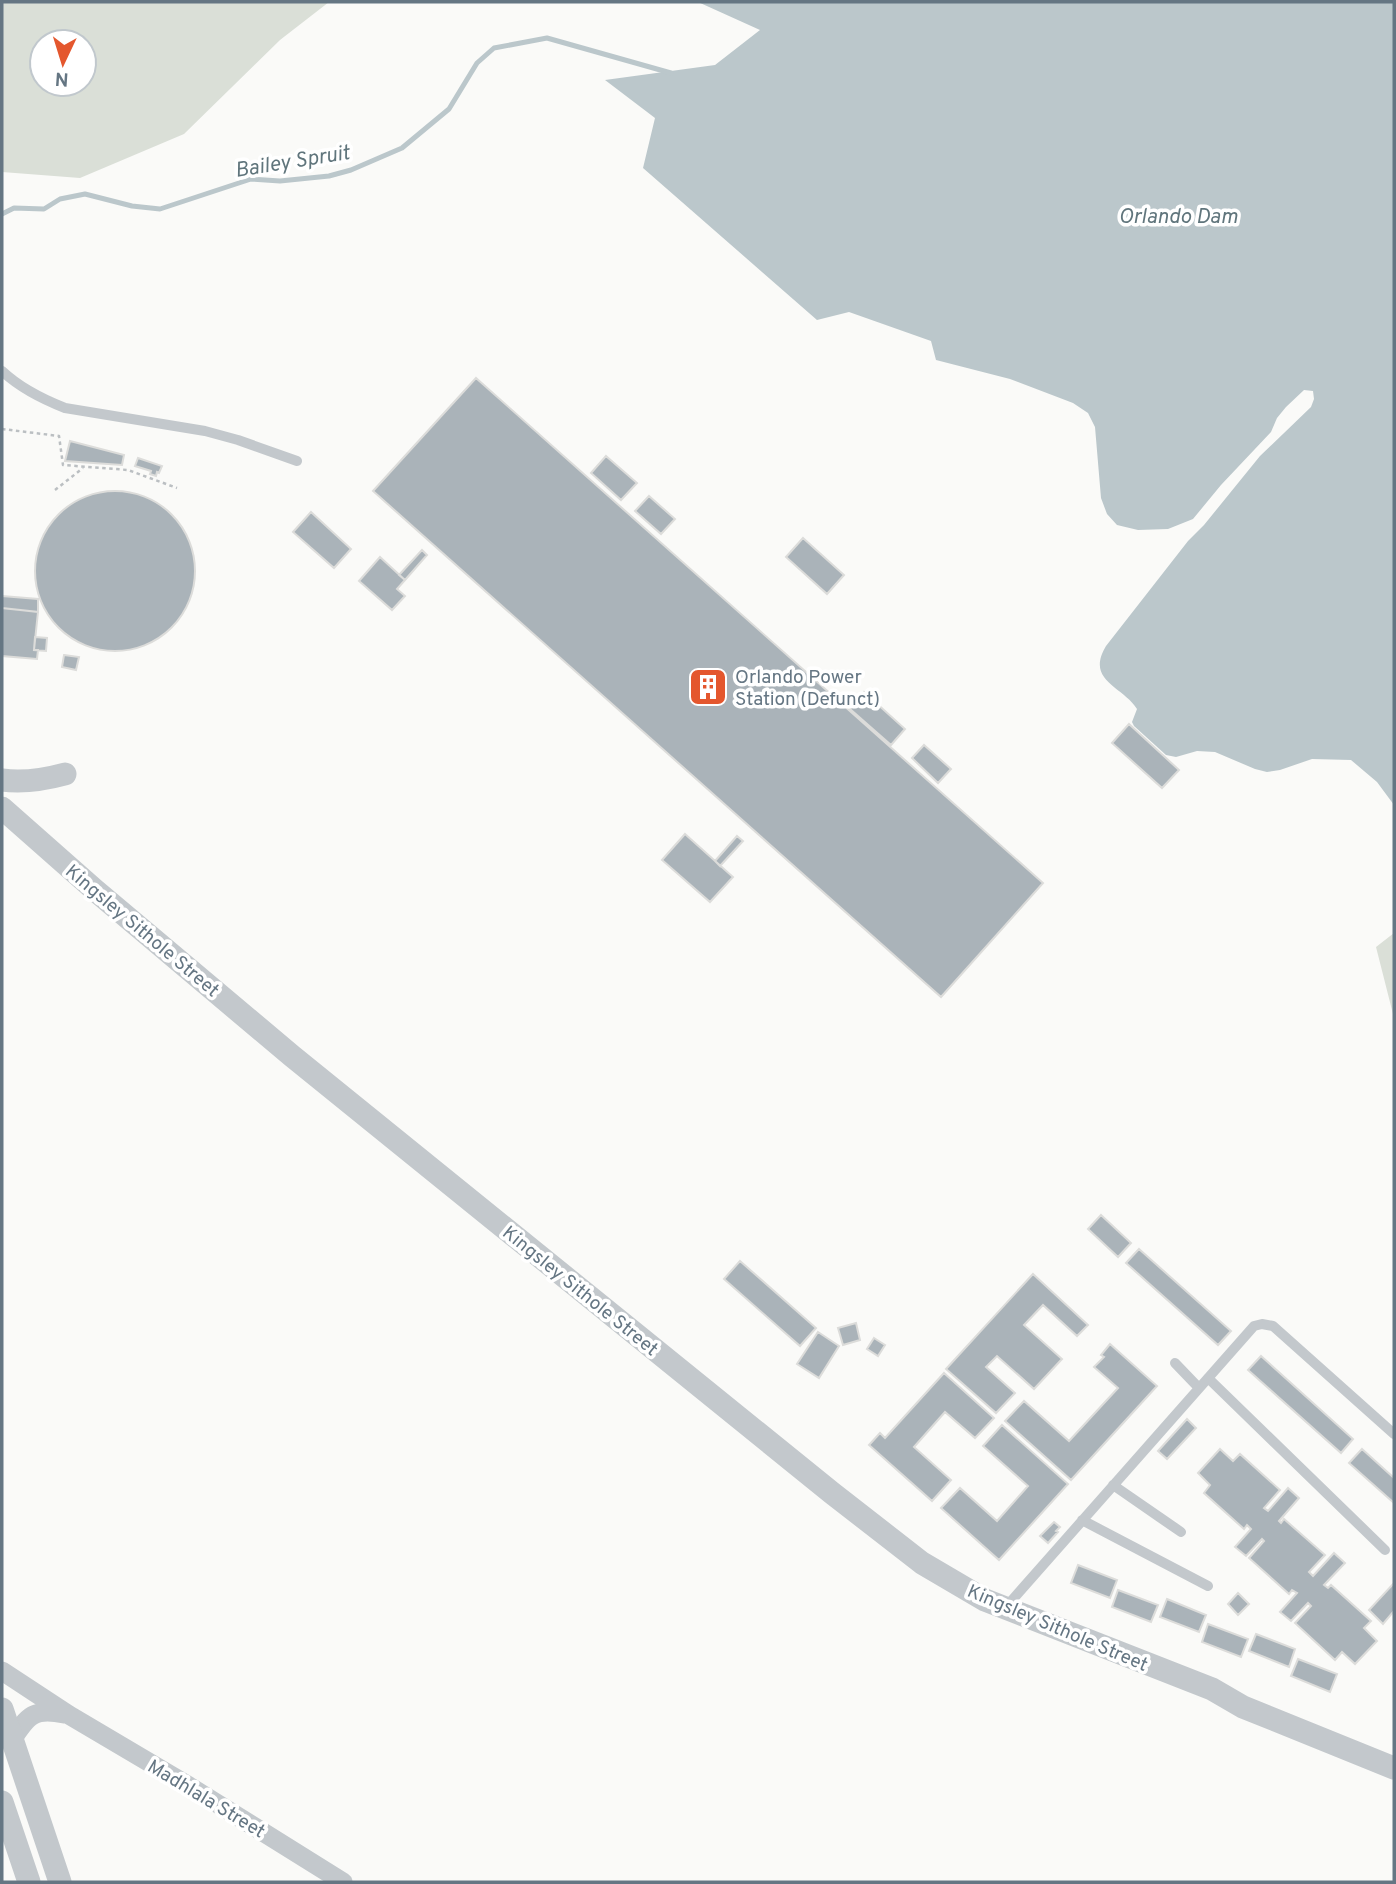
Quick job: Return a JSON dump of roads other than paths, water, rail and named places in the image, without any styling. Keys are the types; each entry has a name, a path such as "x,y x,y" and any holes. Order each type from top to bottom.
{"street":[{"path":"2,780 32,781 65,774"},
{"name":"Kingsley Sithole Street","path":"2,808 292,1056 922,1563 985,1600 1212,1689 1243,1707 1394,1768"},
{"name":"Madhlala Street","path":"2,1671 69,1715 343,1882"},
{"name":"Kingsley Sithole Street","path":"1212,1689 1239,1695 1394,1751"},
{"path":"2,1709 60,1882"},
{"name":"Madhlala Street","path":"12,1740 22,1723 30,1716 50,1711 69,1715"},
{"path":"2,1802 29,1882"}],"lane":[{"path":"2,371 20,386 65,408 205,431 297,461"},
{"path":"1005,1608 1254,1326 1273,1326 1394,1434"},
{"path":"1175,1363 1199,1388"},
{"path":"1208,1378 1385,1550"},
{"path":"1113,1485 1181,1532"},
{"path":"1082,1520 1208,1586"}],"water":[{"name":"Orlando Dam","path":"698,2 1394,2 1394,805 1377,782 1351,760 1312,759 1267,772 1215,752 1197,751 1176,757 1166,755 1134,726 1132,722 1137,709 1108,682 1100,667 1106,646 1188,541 1260,456 1311,407 1313,391 1304,390 1286,407 1271,432 1193,519 1168,529 1138,530 1117,525 1107,514 1101,498 1095,427 1088,413 1073,403 1010,379 936,360 931,341 849,312 817,320 643,168 655,118 605,80 715,65 760,30"}],"waterway":[{"name":"Bailey Spruit","path":"2,214 14,208 44,209 60,199 85,194 132,206 160,209 251,179 280,181 329,176 351,170 402,148 449,109 477,63 494,48 547,38 671,73"}],"place":[{"name":"Orlando Power Station (Defunct)","path":"708,687"}]}
